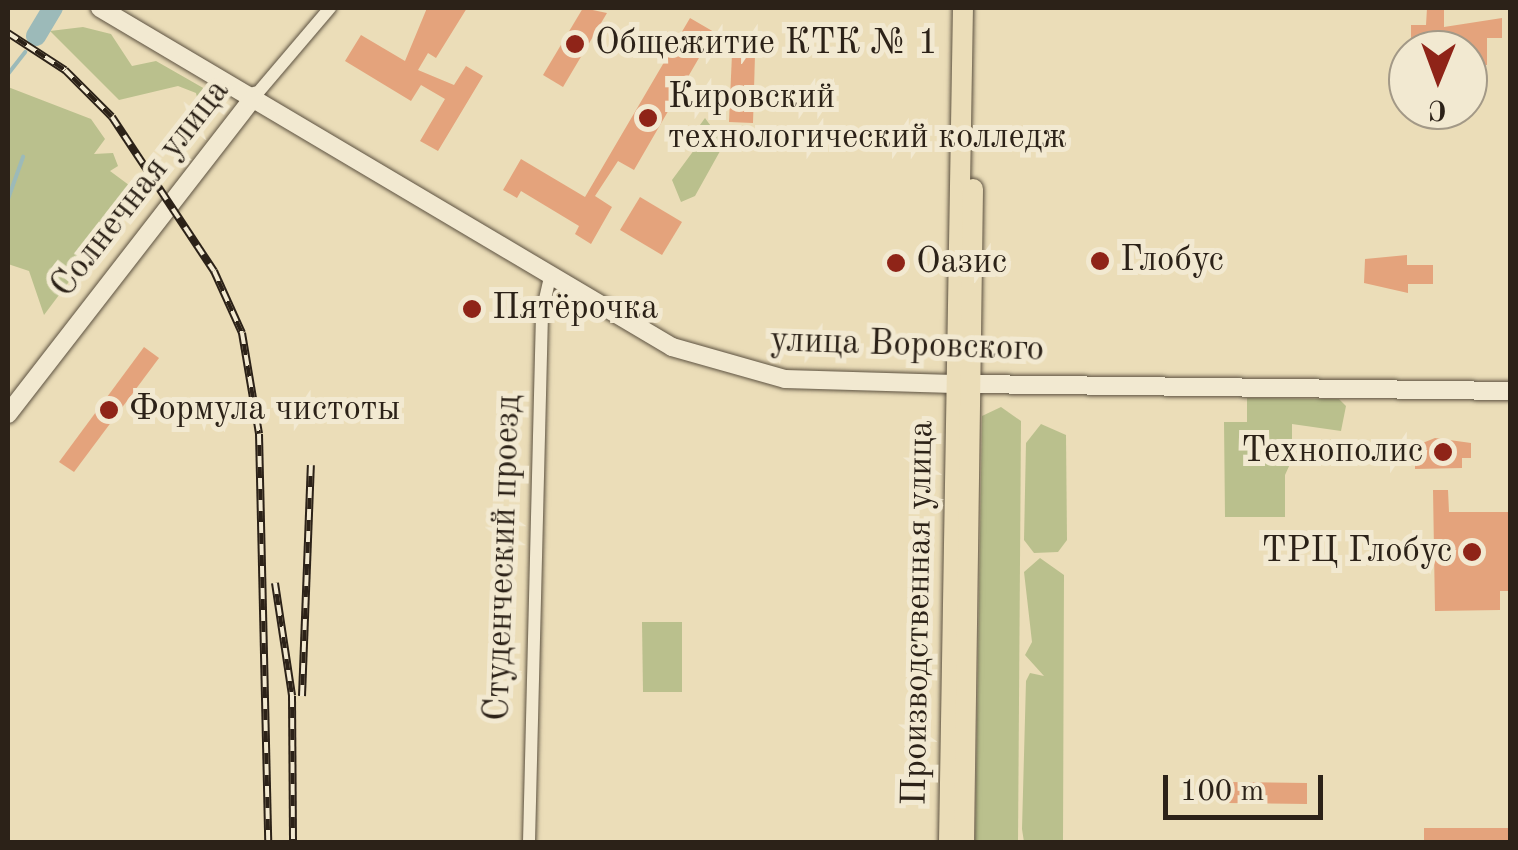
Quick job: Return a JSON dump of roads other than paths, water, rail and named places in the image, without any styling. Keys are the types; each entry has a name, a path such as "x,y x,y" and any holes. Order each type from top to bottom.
{"highway":[{"path":"962,384 963,8"},
{"path":"962,384 974,8"},
{"name":"Производственная улица","path":"949,842 962,384"},
{"name":"Производственная улица","path":"962,384 964,842"}],"main road":[{"name":"улица Воровского","path":"100,8 672,347 750,373 962,384 1510,391"},
{"name":"Солнечная улица","path":"8,414 254,96"}],"street":[{"name":"Солнечная улица","path":"254,96 330,8"},
{"name":"Студенческий проезд","path":"529,842 542,312 550,277"}],"waterway":[{"path":"36,36 53,8"},
{"path":"8,74 25,52"},
{"path":"8,199 23,157"}],"railway":[{"path":"8,33 65,70 112,117 214,271 242,333 259,434 268,842"},
{"path":"302,696 311,465"},
{"path":"275,583 292,696 293,842"}],"place":[{"name":"Общежитие КТК № 1","path":"575,44"},
{"name":"Кировский технологический колледж","path":"648,118"},
{"name":"Глобус","path":"1100,261"},
{"name":"Оазис","path":"896,263"},
{"name":"Пятёрочка","path":"472,309"},
{"name":"Формула чистоты","path":"109,410"},
{"name":"Технополис","path":"1443,452"},
{"name":"ТРЦ Глобус","path":"1472,552"}]}
